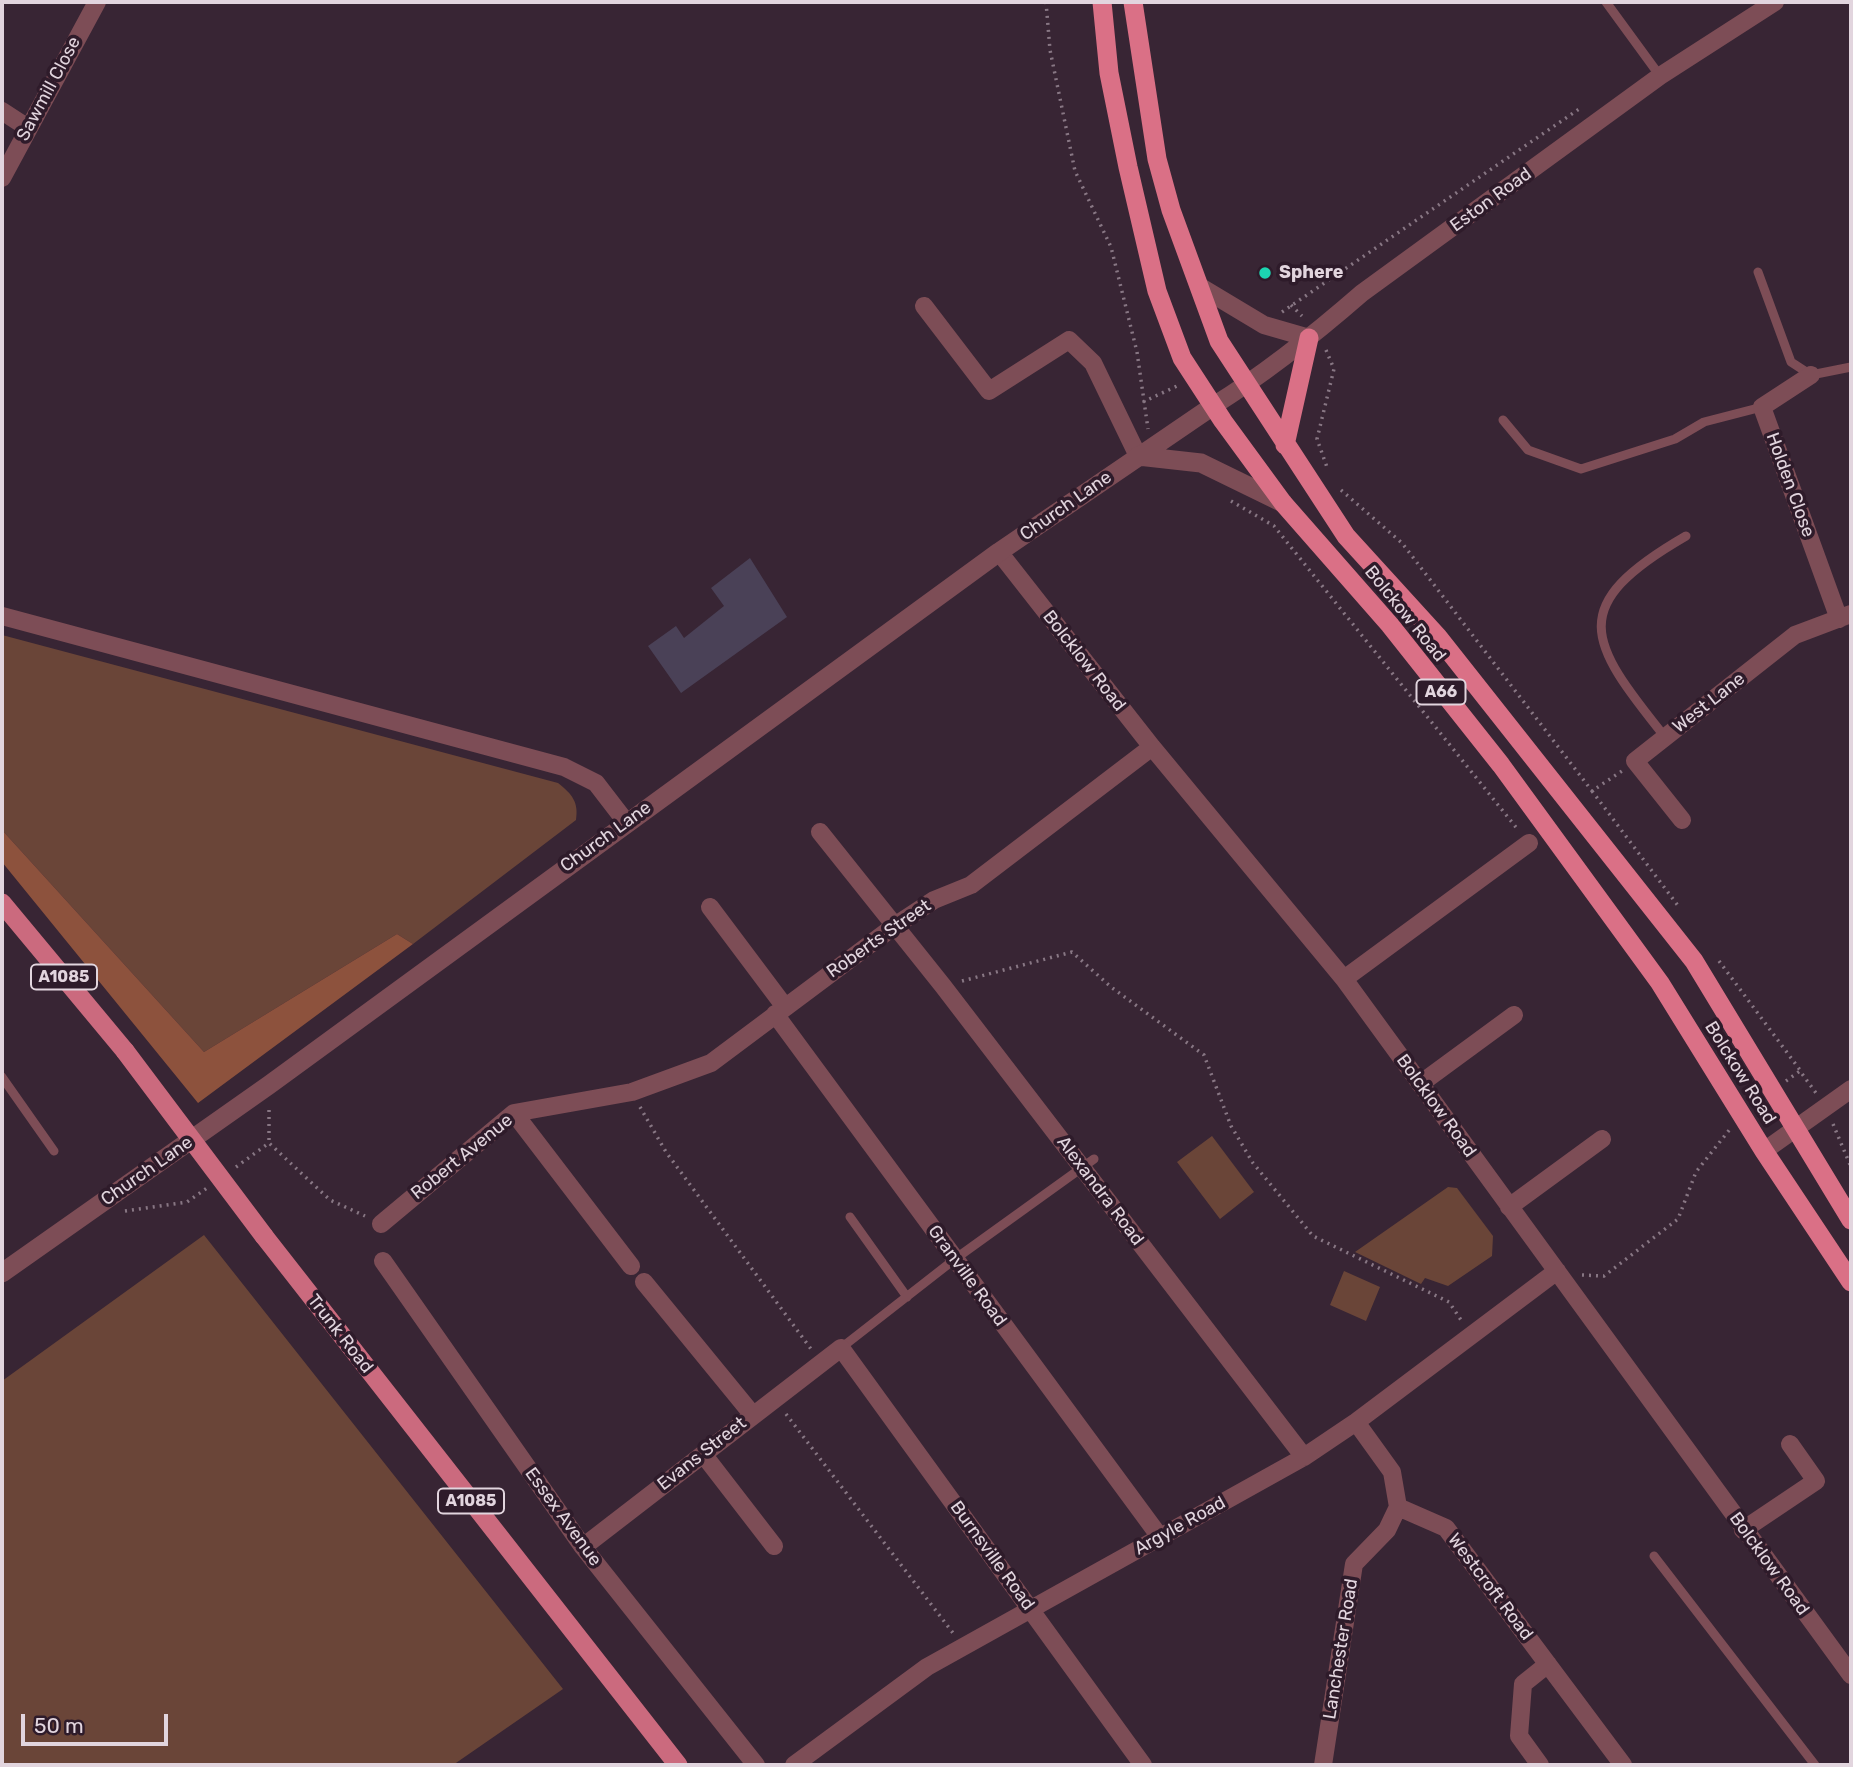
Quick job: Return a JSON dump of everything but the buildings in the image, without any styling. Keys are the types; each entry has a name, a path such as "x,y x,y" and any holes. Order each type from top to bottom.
{"highway":[{"name":"Bolckow Road","path":"1101,2 1109,73 1157,292 1182,358 1213,407 1288,508 1390,625 1501,765 1660,983 1764,1152 1851,1282"},
{"name":"A66","path":"1133,2 1157,159 1171,210 1219,341 1317,494"},
{"path":"1285,445 1314,335"},
{"name":"Bolckow Road","path":"1317,494 1346,536 1438,637 1530,750 1694,961 1851,1220"}],"main road":[{"name":"Trunk Road","path":"2,903 125,1051 264,1236 678,1765"}],"street":[{"name":"Sawmill Close","path":"2,178 97,2"},
{"name":"Eston Road","path":"1213,407 1314,335 1362,293 1660,76 1775,2"},
{"path":"2,111 28,128"},
{"path":"1199,286 1264,325 1314,335"},
{"path":"924,306 989,391 1069,340 1093,363 1138,456 1201,463 1288,508"},
{"path":"1762,407 1811,375"},
{"name":"Church Lane","path":"2,1273 269,1084 999,552 1213,407"},
{"name":"Holden Close","path":"1762,407 1845,617"},
{"name":"Bolcklow Road","path":"999,552 1152,747 1344,979 1851,1675"},
{"path":"2,616 564,767 596,783 625,822"},
{"name":"West Lane","path":"1635,761 1795,635 1845,617"},
{"name":"Roberts Street","path":"711,1063 893,927 934,900 971,885 1152,747"},
{"path":"1635,761 1682,820"},
{"name":"Alexandra Road","path":"820,832 893,927 1088,1163 1304,1457"},
{"path":"1344,979 1529,844"},
{"name":"Granville Road","path":"710,907 955,1259 1160,1537"},
{"path":"1420,1084 1514,1015"},
{"name":"Robert Avenue","path":"381,1224 514,1113 632,1092 711,1063"},
{"path":"1764,1152 1851,1089"},
{"path":"514,1113 631,1266"},
{"path":"1509,1208 1602,1139"},
{"name":"Essex Avenue","path":"383,1261 583,1547 756,1765"},
{"name":"Argyle Road","path":"794,1765 927,1667 1029,1607 1304,1457 1472,1337 1557,1271"},
{"path":"645,1282 752,1415"},
{"name":"Evans Street","path":"583,1547 841,1348"},
{"name":"Burnsville Road","path":"841,1348 1143,1765"},
{"path":"1356,1422 1392,1472 1398,1507"},
{"path":"1743,1530 1816,1482 1790,1444"},
{"path":"703,1454 774,1546"},
{"name":"Westcroft Road","path":"1398,1507 1446,1528 1623,1765"},
{"name":"Lanchester Road","path":"1322,1765 1354,1564 1387,1530 1398,1507"},
{"path":"1540,1765 1519,1735 1523,1684 1548,1664"}],"lane":[{"path":"1606,2 1660,76"},
{"path":"1758,272 1791,362 1811,375 1851,367"},
{"path":"1503,420 1528,450 1581,468 1675,439 1704,422 1762,407"},
{"path":"1665,737 1626,688 1601,640 1600,617 1611,594 1645,559 1686,536"},
{"path":"2,1077 54,1151"},
{"path":"841,1348 955,1259 1088,1163"},
{"path":"850,1217 907,1297"},
{"path":"1654,1556 1815,1765"}],"path":[{"path":"1264,325 1590,102"},
{"path":"1291,305 1335,369 1317,439 1328,471"},
{"path":"1143,402 1195,377"},
{"path":"1317,494 1332,482 1402,544 1592,791 1635,761"},
{"path":"1274,526 1288,508"},
{"path":"943,986 1072,952 1111,987 1204,1055 1231,1126 1253,1163 1313,1236 1449,1302 1472,1337"},
{"path":"1772,1092 1800,1071 1826,1107 1851,1167"},
{"path":"269,1084 269,1143"},
{"path":"632,1092 666,1152 821,1363"},
{"path":"1566,1287 1580,1275 1604,1276 1678,1219 1696,1172 1741,1115"},
{"path":"774,1398 963,1646"}],"shaded area":[{"path":"2,635 558,783 573,799 576,820 413,944 397,934 204,1052 2,830"},
{"path":"2,830 204,1052 397,934 413,944 198,1103 2,862"},
{"path":"1212,1136 1254,1192 1220,1219 1177,1162"},
{"path":"1448,1187 1457,1188 1493,1236 1492,1256 1448,1286 1425,1278 1421,1284 1355,1252"},
{"path":"204,1235 563,1689 453,1765 2,1765 2,1381"},
{"path":"1344,1271 1380,1287 1366,1321 1330,1305"}],"place":[{"name":"Sphere","path":"1265,273"}]}
